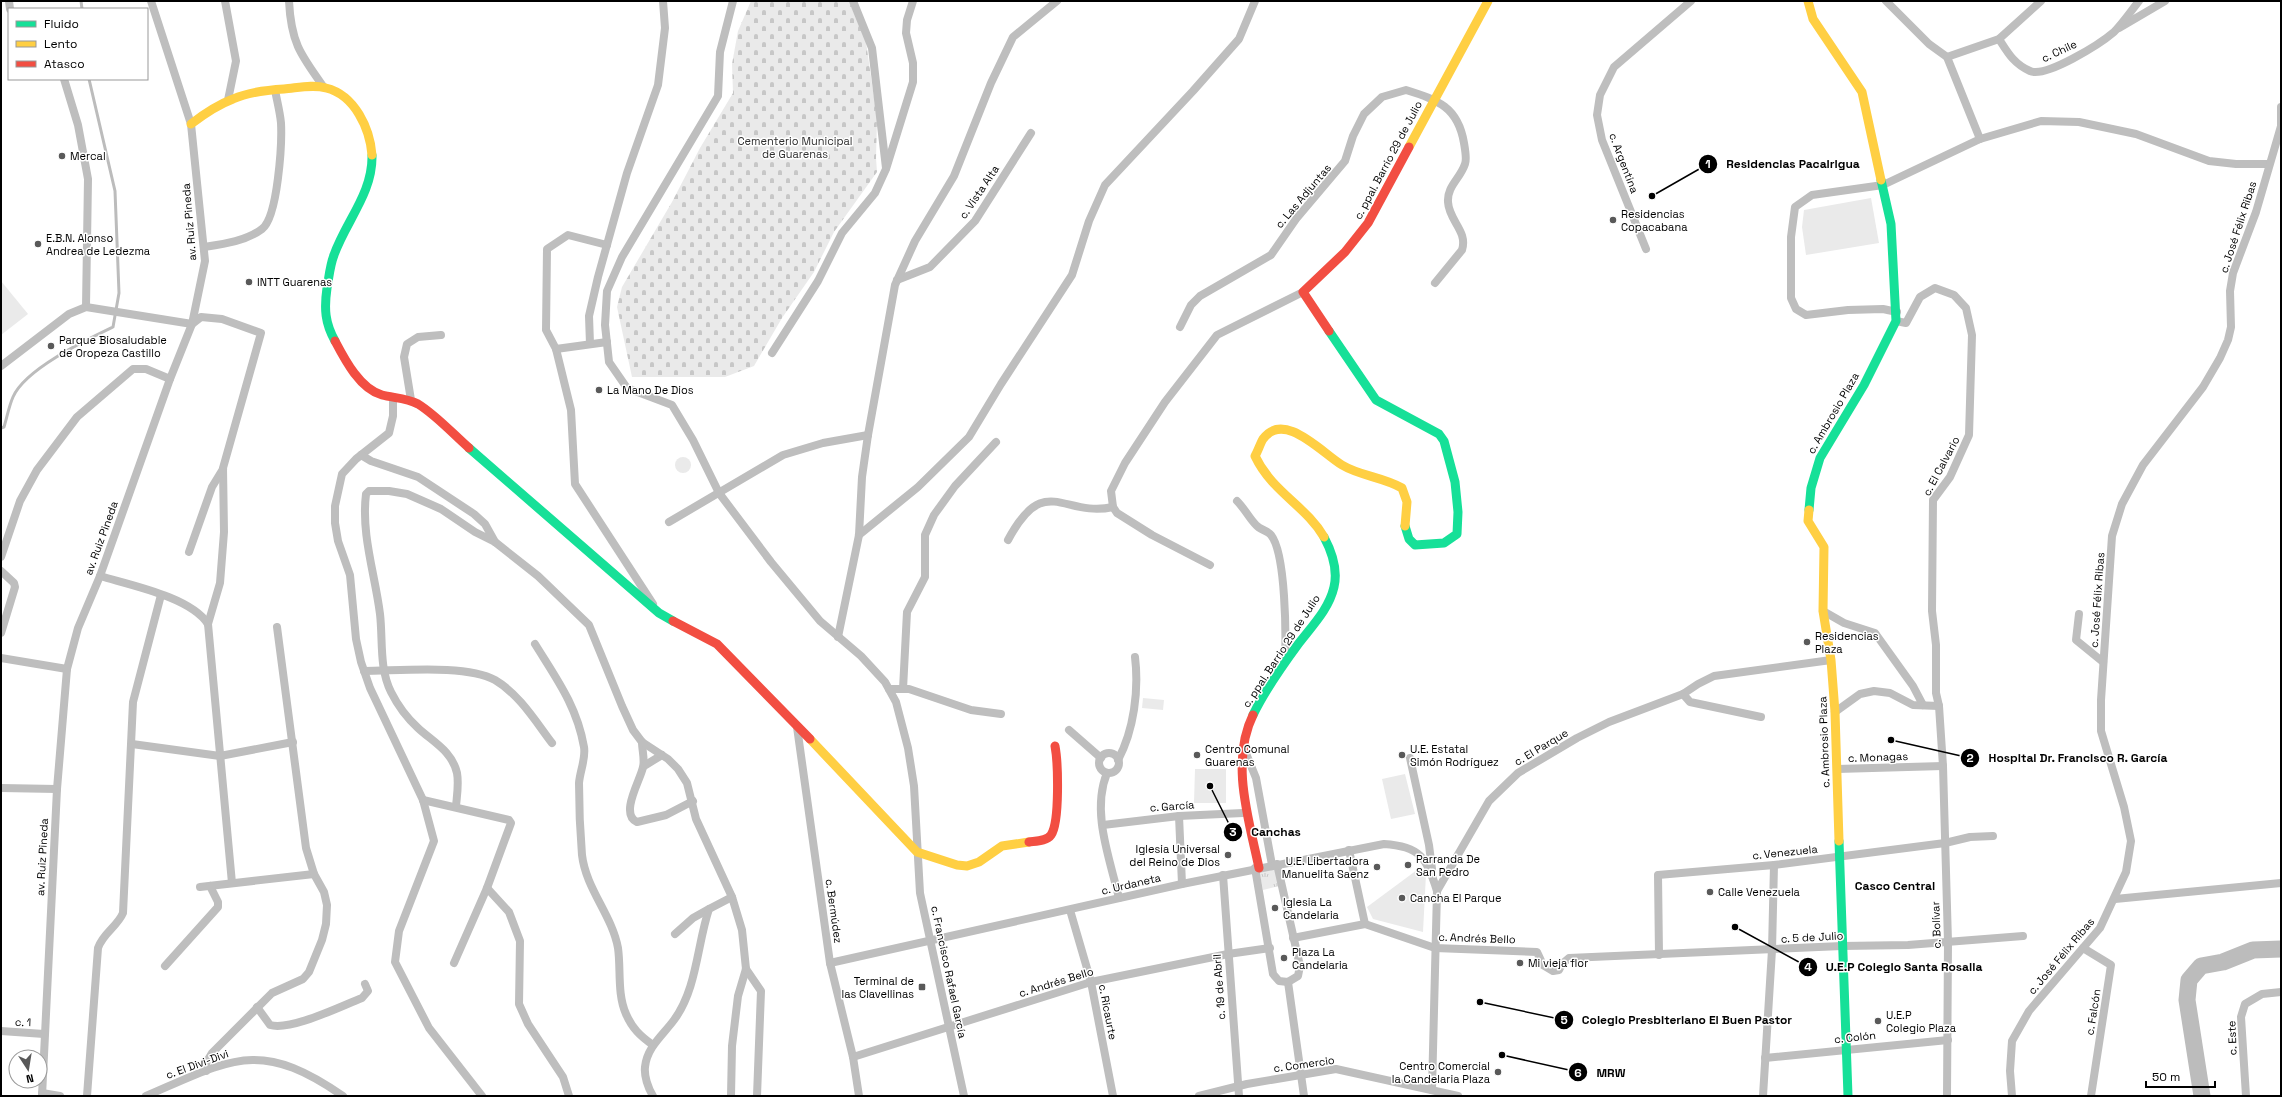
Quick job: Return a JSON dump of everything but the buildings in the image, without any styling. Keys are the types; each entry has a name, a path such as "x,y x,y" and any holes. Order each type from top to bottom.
{"street":[{"name":"av. Ruiz Pineda","path":"42,1095 57,789 67,669 78,628 100,576 170,379 192,324 205,261 191,124 151,1"},
{"path":"225,1 236,61 228,100"},
{"path":"289,1 290,25 295,44 323,86"},
{"path":"590,344 589,316 607,245 626,173 658,85 665,28 664,1"},
{"name":"c. Francisco Rafael García","path":"733,1 720,52 718,96 622,257 607,291 605,325 609,362 627,388 672,405 693,440 719,493 771,562 820,621 861,656 888,689 896,702 908,748 917,812 917,852 920,893 929,942 964,1096"},
{"path":"853,1 872,48 886,169"},
{"path":"772,353 818,281 842,233 875,193 886,169 913,82 913,63 906,33 907,20 913,1"},
{"path":"838,637 859,535 862,477 868,434 874,395 897,280 915,240 954,176 991,83 1013,37 1057,1"},
{"path":"859,535 918,487 969,437 1001,384 1072,275 1089,221 1105,185 1193,91 1238,39 1255,1"},
{"name":"c. ppal. Barrio 29 de Julio","path":"1257,868 1244,781 1243,749 1246,730 1252,715 1285,663 1315,623 1329,600 1335,580 1334,563 1326,540 1316,527 1261,471 1255,456 1257,448 1276,428 1291,429 1343,465 1402,488 1407,506 1405,525 1406,537 1415,545 1434,545 1450,541 1457,534 1458,528 1450,456 1445,439 1439,434 1376,400 1302,292 1345,252 1368,223 1488,1"},
{"name":"c. Argentina","path":"1646,249 1602,140 1597,115 1600,95 1614,67 1691,1"},
{"path":"1808,1 1813,19 1862,92 1892,224 1896,316"},
{"path":"1886,1 1929,44 1947,57 1980,139"},
{"path":"1947,57 1999,39 2041,1"},
{"name":"c. Chile","path":"2114,32 2139,1"},
{"name":"c. Chile","path":"1999,39 2013,61 2031,72 2048,70 2093,46 2165,1"},
{"path":"64,80 78,125 88,179 86,307"},
{"path":"191,124 209,109 252,91 323,86 334,91 356,110 366,122 371,137 370,168 365,191 333,255 325,297 325,318 333,340 342,355 366,386 374,392 411,400 658,613 717,644 774,700 797,727 917,852 957,865 967,866 979,862 1002,846 1038,841 1048,838 1054,830 1055,823 1058,763 1055,746"},
{"path":"204,247 231,242 250,236 263,229 270,220 279,168 281,142 280,112 275,90"},
{"name":"c. Las Adjuntas","path":"1180,327 1191,305 1200,296 1271,256 1296,219 1345,161 1358,124 1364,114 1382,97 1406,90 1434,100 1448,108 1456,117 1461,130 1466,163 1449,189 1448,202 1450,212 1464,237 1464,245 1462,250 1435,283"},
{"name":"c. José Félix Ribas","path":"2012,1096 2010,1071 2012,1041 2029,1011 2100,928 2115,899 2126,872 2131,841 2124,807 2100,731 2103,662 2112,536 2122,504 2143,465 2173,428 2212,373 2228,340 2231,327 2230,291 2233,273 2256,212 2281,126 2281,107"},
{"path":"1896,316 1883,309 1848,310 1806,315 1796,309 1791,298 1791,238 1795,207 1812,195 1883,185 1980,139 2041,121 2079,122 2136,134 2209,161 2236,164 2269,164"},
{"name":"c. Vista Alta","path":"897,280 930,267 975,221 1031,132"},
{"path":"607,245 568,235 547,249 546,330 556,349 571,410 574,484 658,613"},
{"name":"c. El Calvario","path":"1896,316 1906,323 1920,297 1935,288 1954,295 1966,308 1972,335 1969,435 1950,477 1933,500 1932,611 1936,645 1936,694 1939,706"},
{"path":"1210,565 1152,534 1117,513 1113,506 1111,491 1125,463 1166,402 1217,335 1302,292"},
{"path":"1,366 70,314 86,307 192,324 201,317 222,319 262,334 223,468 212,487 189,552"},
{"name":"c. Ambrosio Plaza","path":"1848,1096 1845,1049 1835,712 1831,660 1823,611 1824,547 1808,521 1811,488 1820,458 1864,384 1896,316"},
{"path":"411,400 404,357 407,344 418,337 442,335"},
{"path":"556,349 607,342"},
{"path":"1,557 24,491 37,470 77,416 133,369 146,369 170,379"},
{"path":"393,397 393,416 389,433 361,455 342,474 335,506 338,541 350,578 356,639 364,671 423,800 434,843 399,931 395,962 429,1028 482,1096"},
{"path":"669,522 783,455 822,443 868,434"},
{"path":"903,689 907,612 925,577 925,535 934,515 955,486 996,442"},
{"path":"361,455 418,477 474,514 485,524 495,542"},
{"path":"223,468 224,532 220,583 208,624 232,883"},
{"path":"456,806 458,786 453,762 442,746 419,729 401,709 390,691 384,671 378,598 366,533 366,494 375,490 389,491 420,499 462,522 474,532 495,542 538,576 589,625 625,712 642,742 644,766 631,802 631,817 633,821 636,822 666,815 693,801"},
{"path":"1008,540 1022,516 1041,503 1053,500 1097,509 1113,506"},
{"path":"1238,501 1256,525 1271,535 1278,554 1283,591 1286,635 1285,663"},
{"path":"1,571 14,583 16,587 1,633"},
{"path":"100,576 174,600 200,614 208,624"},
{"path":"87,1096 98,948 101,940 119,922 123,913 136,691 150,645 160,595"},
{"path":"1823,611 1844,623 1875,633 1913,686 1923,706"},
{"path":"2079,614 2076,640 2103,662"},
{"path":"206,1071 206,1063 212,1053 257,1007 272,993 306,976 317,953 326,924 327,905 324,892 314,874 306,848 277,627"},
{"path":"535,644 573,706 584,749 580,781 580,821 584,864 614,933 618,947 625,1012 631,1026 639,1035 653,1045"},
{"path":"1107,773 1114,771 1117,768 1118,760 1129,734 1133,710 1136,670 1135,657"},
{"path":"1,658 67,669"},
{"name":"c. El Parque","path":"1432,1090 1437,891 1489,801 1518,773 1609,722 1683,694 1714,676 1831,660"},
{"path":"364,671 466,672 488,677 510,692 532,716 552,743"},
{"path":"888,689 903,689 930,695 971,710 1000,714"},
{"path":"1835,712 1860,694 1874,691 1890,693 1912,705 1939,706"},
{"path":"1683,694 1690,702 1761,717"},
{"name":"c. Bolívar","path":"1939,706 1943,766 1948,942 1947,1096"},
{"name":"c. Bermúdez","path":"797,727 830,963 853,1057 859,1096"},
{"path":"1069,730 1101,758"},
{"path":"132,744 220,756 293,742"},
{"path":"642,742 662,754 678,769 687,782 693,801 696,819 732,897 742,930 746,969 738,996 732,1046 731,1096"},
{"path":"1243,749 1256,778 1274,864 1300,972 1295,979 1288,982 1279,981 1275,978 1257,868"},
{"path":"644,766 662,754"},
{"path":"1101,758 1109,754 1113,754 1118,760"},
{"path":"1101,758 1100,768 1107,773"},
{"path":"1410,758 1429,845 1432,874"},
{"name":"c. Monagas","path":"1837,769 1943,766"},
{"path":"1107,773 1101,800 1102,825 1119,898"},
{"path":"1,788 57,789"},
{"path":"423,800 456,806 510,822 487,888 454,963"},
{"name":"c. García","path":"1102,825 1179,816 1243,813"},
{"path":"1179,816 1182,884"},
{"name":"c. Venezuela","path":"1659,955 1658,875 1774,865 1945,843 1970,837 1993,836"},
{"name":"c. Urdaneta","path":"830,963 1274,864 1384,844 1399,845 1424,859 1432,874 1437,891"},
{"path":"1349,850 1365,924"},
{"path":"1763,1096 1772,950 1774,865"},
{"path":"200,887 314,874"},
{"name":"c. 19 de Abril","path":"1223,875 1239,1096"},
{"path":"2115,899 2281,883"},
{"path":"165,966 218,907 218,902 210,886"},
{"path":"487,888 509,912 520,941 519,1004 528,1024 563,1077 569,1096"},
{"path":"676,934 693,918 732,897"},
{"path":"653,1096 648,1087 645,1067 653,1045 675,1020 681,1007 696,967 709,909"},
{"name":"c. Ricaurte","path":"1070,910 1091,982 1113,1096"},
{"name":"c. Andrés Bello","path":"1293,938 1365,924 1435,948 1530,950 1537,952 1543,965 1547,968 1553,971 1559,970"},
{"name":"c. 5 de Julio","path":"1559,970 1562,964 1570,958 1842,946 1908,945 2023,936"},
{"name":"c. Andrés Bello","path":"853,1057 1091,982 1228,954 1270,948"},
{"name":"c. Falcón","path":"2083,948 2111,965 2091,1096"},
{"path":"746,969 757,984 762,995 757,1096"},
{"path":"1288,982 1304,1096"},
{"path":"257,1007 270,1025 289,1024 307,1020 362,998 368,991 365,984"},
{"name":"c. Este","path":"2246,1096 2241,1016 2245,1004 2262,994 2281,992"},
{"path":"1,1031 44,1034"},
{"name":"c. Colón","path":"1765,1058 1948,1040"},
{"name":"c. El Divi-Divi","path":"146,1096 206,1071 246,1059 265,1060 298,1068 344,1096"},
{"name":"c. Comercio","path":"1199,1096 1238,1086 1336,1068 1458,1096"},
{"path":"42,1095 60,1096"}],"green space":[{"name":"Cementerio Municipal de Guarenas","path":"751,1 849,1 866,42 877,119 877,172 834,232 814,272 782,318 754,366 725,377 632,377 617,307 622,287 672,202 700,148 733,93 732,64 738,31"},
{"path":"1871,198 1879,243 1806,255 1802,227 1804,210"},
{"path":"1,281 28,314 1,335"},
{"path":"680,457 686,457 691,462 689,471 686,473 680,473 675,468 675,462"},
{"path":"1143,698 1164,700 1163,710 1142,708"},
{"path":"1195,769 1226,769 1226,803 1194,803"},
{"path":"1405,774 1415,814 1391,819 1382,779"},
{"name":"Cancha El Parque","path":"1421,867 1426,874 1423,932 1373,919 1367,907"},
{"path":"1275,868 1279,886 1263,890 1259,871"}],"waterway":[{"path":"81,1 82,8"},
{"path":"1,428 4,427 13,397 20,386 30,376 57,356 113,327 119,293 115,191 89,80"},
{"path":"2202,1096 2187,1000 2189,980 2201,966 2223,962 2253,950 2281,949"}],"traffic: fast":[{"path":"335,341 329,328 326,316 326,296 331,267 339,242 364,194 371,169 372,155"},
{"path":"1809,510 1811,488 1820,458 1864,385 1896,321 1891,224 1881,180"},
{"path":"1329,331 1376,400 1439,434 1444,441 1455,482 1458,512 1457,534 1444,543 1415,545 1409,539 1405,526"},
{"path":"469,448 659,613 673,621"},
{"path":"1253,715 1274,678 1320,617 1332,595 1335,581 1335,568 1330,549 1324,537"},
{"path":"1839,841 1848,1096"}],"traffic: slow":[{"path":"1409,147 1488,1"},
{"path":"1808,1 1813,19 1862,92 1881,180"},
{"path":"191,124 227,101 245,95 271,90 316,86 336,92 353,105 364,124 371,145 372,155"},
{"path":"1324,537 1308,516 1270,479 1262,469 1255,456 1263,439 1272,431 1281,429 1292,431 1314,444 1349,469 1387,481 1402,488 1407,502 1405,526"},
{"path":"1809,510 1808,521 1824,547 1823,611 1831,660 1835,712 1839,841"},
{"path":"810,739 917,852 957,865 967,866 979,862 1002,846 1029,842"}],"traffic: jam":[{"path":"1329,331 1303,292 1345,252 1368,223 1409,147"},
{"path":"335,341 343,357 354,373 367,387 382,395 405,399 425,408 469,448"},
{"path":"673,621 717,644 810,739"},
{"path":"1253,715 1246,733 1242,771 1247,811 1259,868"},
{"path":"1029,842 1049,837 1054,828 1058,792 1055,746"}],"place":[{"name":"Mercal","path":"62,156"},
{"name":"Residencias Pacairigua","path":"1652,196"},
{"name":"Residencias Copacabana","path":"1613,220"},
{"name":"E.B.N. Alonso Andrea de Ledezma","path":"38,244"},
{"name":"INTT Guarenas","path":"249,282"},
{"name":"Parque Biosaludable de Oropeza Castillo","path":"51,346"},
{"name":"La Mano De Dios","path":"599,390"},
{"name":"Residencias Plaza","path":"1807,642"},
{"name":"Hospital Dr. Francisco R. García","path":"1891,740"},
{"name":"Centro Comunal Guarenas","path":"1197,755"},
{"name":"U.E. Estatal Simón Rodríguez","path":"1402,755"},
{"name":"Canchas","path":"1210,786"},
{"name":"Iglesia Universal del Reino de Dios","path":"1228,855"},
{"name":"Parranda De San Pedro","path":"1408,865"},
{"name":"U.E. Libertadora Manuelita Saenz","path":"1377,867"},
{"name":"Calle Venezuela","path":"1710,892"},
{"name":"Cancha El Parque","path":"1402,898"},
{"name":"Iglesia La Candelaria","path":"1275,908"},
{"name":"U.E.P Colegio Santa Rosalia","path":"1735,927"},
{"name":"Plaza La Candelaria","path":"1284,958"},
{"name":"Mi vieja flor","path":"1520,963"},
{"name":"Terminal de las Clavellinas","path":"922,987"},
{"name":"Colegio Presbiteriano El Buen Pastor","path":"1480,1002"},
{"name":"U.E.P Colegio Plaza","path":"1878,1021"},
{"name":"MRW","path":"1502,1055"},
{"name":"Centro Comercial la Candelaria Plaza","path":"1498,1072"}],"district":[{"name":"Casco Central","path":"1895,886"}]}
